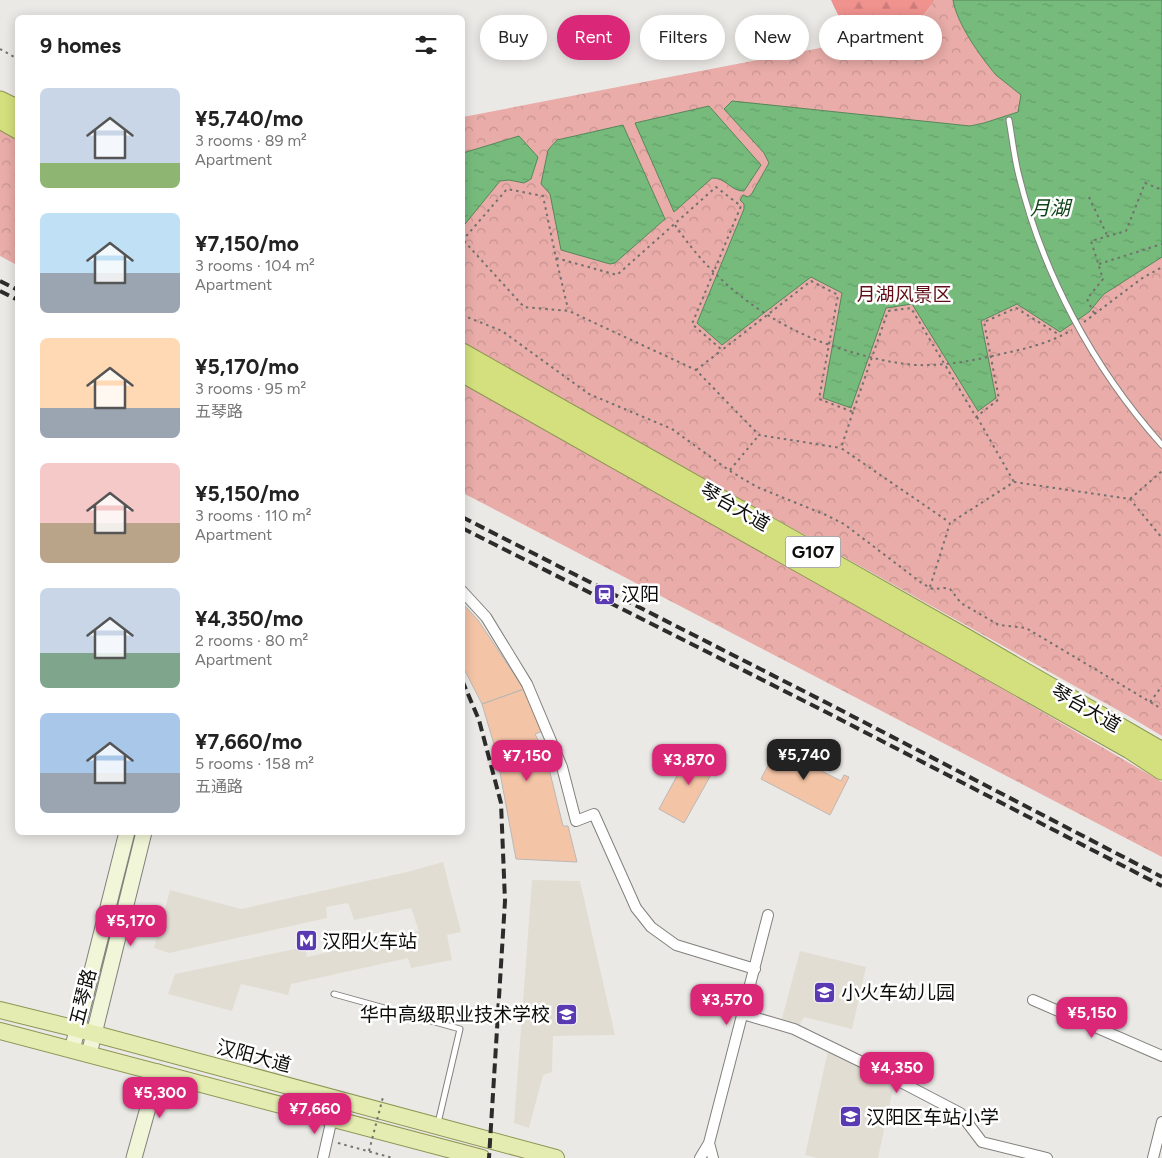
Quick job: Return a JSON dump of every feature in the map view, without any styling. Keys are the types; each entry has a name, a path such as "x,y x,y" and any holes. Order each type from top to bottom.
{"highway":[{"path":"0,101 15,108"},
{"path":"0,119 15,127"},
{"name":"琴台大道","path":"465,355 948,628 1162,752"},
{"name":"琴台大道","path":"465,374 1130,749 1162,770"}],"main road":[{"name":"五琴路","path":"72,1050 126,835"},
{"name":"五琴路","path":"89,1054 143,835"},
{"name":"汉阳大道","path":"0,1010 556,1158"},
{"path":"0,1031 482,1158"},
{"path":"134,1158 158,1072"}],"street":[{"path":"465,594 486,617 527,684 562,768 576,821 594,814 636,908 646,921 651,927 676,945 755,969"},
{"path":"700,1158 709,1143 768,915"},
{"path":"1033,1000 1162,1056"},
{"path":"743,1014 794,1029 960,1113 982,1142 1047,1158"},
{"path":"323,1158 332,1118"},
{"path":"1153,1158 1162,1122"},
{"path":"709,1143 713,1158"}],"lane":[{"path":"1009,120 1018,172 1034,228 1052,276 1077,323 1122,395 1162,445"},
{"path":"334,994 460,1029 437,1126"}],"path":[{"path":"0,49 15,57"},
{"path":"1095,314 1087,299 1104,279 1091,241 1126,231 1145,183 1162,190"},
{"path":"556,258 617,275 716,187 741,206 692,324 722,350"},
{"path":"465,239 507,189 543,196 569,310"},
{"path":"1089,197 1107,236"},
{"path":"674,224 685,241 716,275 763,313 795,332 831,346 906,364 949,364 988,357"},
{"path":"465,243 524,307 569,310 696,370 759,435 840,448 950,523"},
{"path":"1099,264 1162,244"},
{"path":"696,370 811,281 838,295 831,346 819,399 853,412"},
{"path":"840,448 888,311 911,308 1014,482"},
{"path":"976,416 999,399 984,322 1016,308 1061,336"},
{"path":"465,316 502,331 589,394 672,429 757,487 820,512 844,524 930,587 950,589 961,603 999,625 1026,628 1162,709"},
{"path":"730,470 759,435"},
{"path":"1130,499 1162,471"},
{"path":"930,587 950,523 1014,482 1130,499 1162,538"},
{"path":"1150,702 1162,686"},
{"path":"368,1151 383,1097"},
{"path":"331,1141 393,1158"}],"shaded area":[{"path":"443,862 461,932 447,935 452,960 411,968 408,958 291,984 288,995 241,984 232,1011 168,994 175,974 305,947 307,957 419,931 411,908 354,920 348,903 326,907 327,918 169,953 154,948 170,890 241,909 407,872"},
{"name":"华中高级职业技术学校","path":"532,880 580,881 615,1035 553,1036 552,1072 543,1075 529,1128 514,1123"},
{"name":"小火车幼儿园","path":"800,951 866,967 852,1029 804,1017 799,1026 781,1022"},
{"name":"汉阳区车站小学","path":"829,1046 895,1079 878,1158 817,1158 805,1155"}],"green space":[{"path":"831,0 935,0 924,15 838,15"},
{"name":"月湖风景区","path":"935,0 1162,0 1162,736 465,345 465,117 758,60 809,60 809,50 819,48 819,60 942,60 942,15 924,15"},
{"path":"0,130 15,138 15,264 0,256"},
{"path":"465,383 898,628 1162,782 1162,857 465,494"}],"water":[{"name":"月湖","path":"953,0 1162,0 1162,257 1104,294 1089,312 1060,332 1017,304 981,321 996,398 978,411 912,304 886,308 851,408 823,398 842,293 811,277 722,345 697,323 744,209 744,204 740,200 743,195 747,197 751,195 769,163 764,153 724,109 732,101 970,126 1018,112 1021,95 996,75 983,59 964,29"},
{"path":"709,106 761,165 744,191 740,191 717,178 712,178 674,212 635,123"},
{"path":"623,125 665,219 615,263 610,264 561,250 550,194 541,184 548,150 557,140"},
{"path":"519,136 538,157 531,179 524,183 509,180 500,181 465,224 465,152"}],"building":[{"path":"465,606 478,620 524,689 482,704 465,671"},
{"path":"524,689 543,731 535,734 546,756 563,826 568,826 577,862 516,859 496,751 482,704"},
{"path":"705,748 721,757 684,823 659,809 684,763 694,768"},
{"path":"777,748 841,781 844,775 849,777 830,815 761,779"}],"railway":[{"path":"0,281 15,288"},
{"path":"0,291 15,298"},
{"path":"465,519 829,704 1162,877"},
{"path":"465,530 822,710 1162,886"},
{"path":"465,687 479,720 501,803 505,901 489,1158"}],"place":[{"name":"汉阳","path":"605,594"},
{"name":"汉阳火车站","path":"306,941"},
{"name":"小火车幼儿园","path":"825,992"},
{"name":"华中高级职业技术学校","path":"566,1014"},
{"name":"汉阳区车站小学","path":"850,1117"}]}
